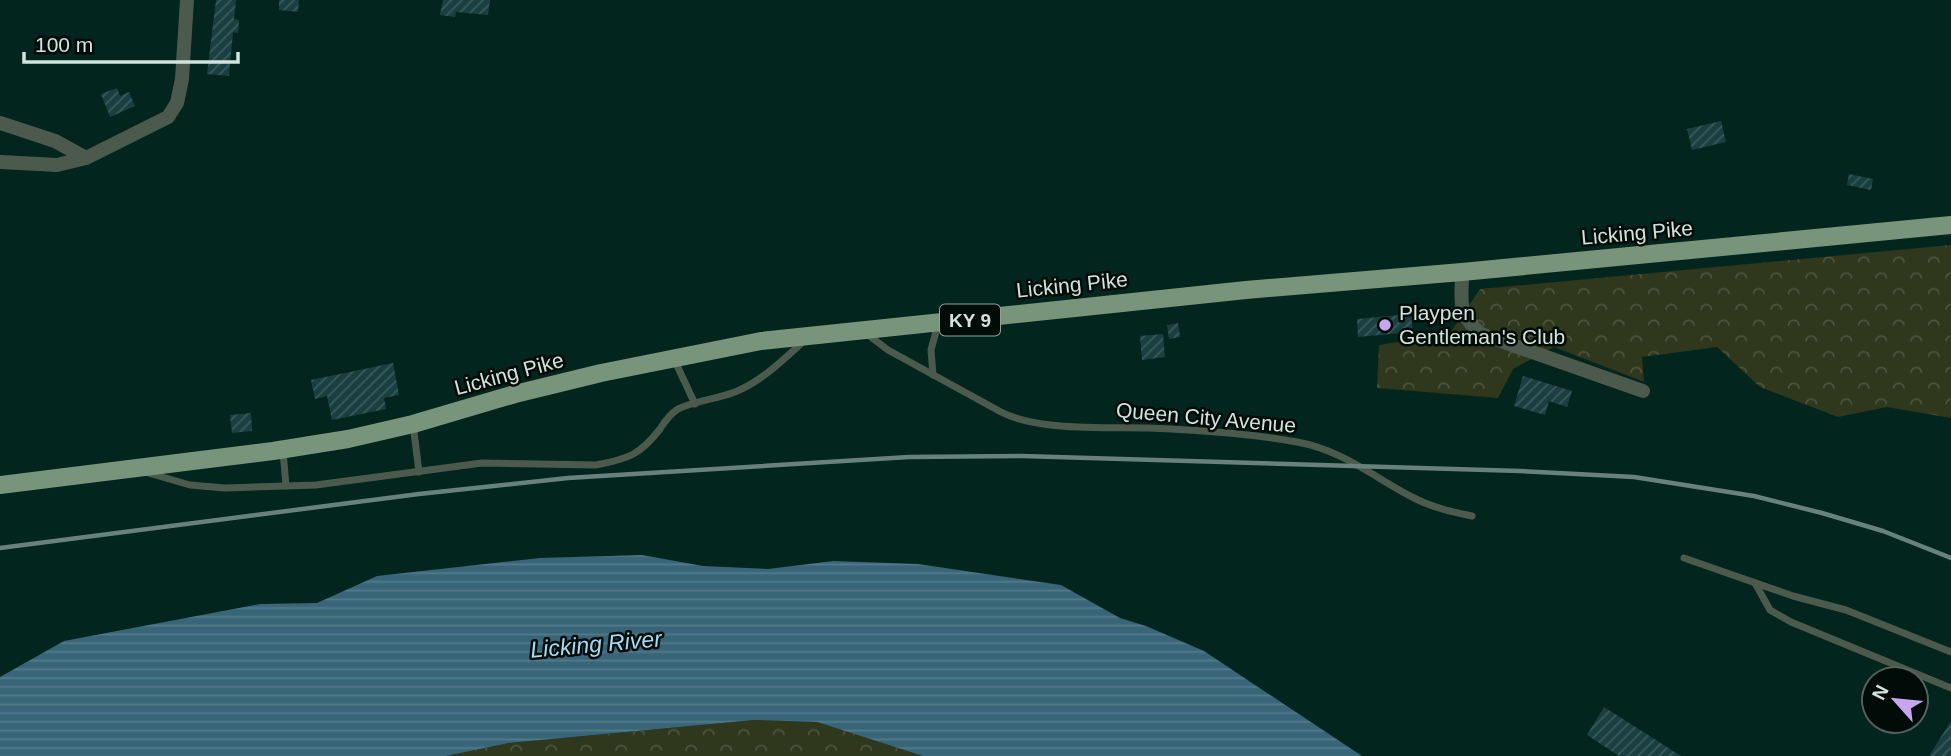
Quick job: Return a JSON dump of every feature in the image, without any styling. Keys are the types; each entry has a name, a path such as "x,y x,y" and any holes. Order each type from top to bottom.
{"main road":[{"name":"Licking Pike","path":"0,485 282,449 413,424 515,394 601,373 761,341 1246,290 1951,225"}],"street":[{"path":"0,162 57,165 86,158 168,117 177,103 182,79 187,0"},
{"path":"0,123 55,141 86,158"},
{"path":"1462,272 1462,312 1481,334 1643,391"}],"lane":[{"path":"933,375 931,350 938,323"},
{"name":"Queen City Avenue","path":"863,331 888,350 1016,418 1054,425 1172,429 1299,442 1322,448 1360,466 1418,500 1472,516"},
{"path":"131,468 190,485 225,488 316,485 482,463 596,465 632,456 644,449 670,415 679,409 739,390 767,373 809,337"},
{"path":"674,358 695,404"},
{"path":"413,424 419,472"},
{"path":"282,449 286,486"},
{"path":"1684,558 1755,583 1846,610 1951,652"},
{"path":"1755,583 1770,610 1791,622 1951,688"}],"green space":[{"path":"1951,245 1951,418 1887,407 1838,417 1760,387 1717,347 1642,357 1644,382 1554,347 1513,369 1498,398 1377,388 1379,345 1450,333 1480,289"},
{"path":"754,720 817,722 923,756 446,756 509,743"}],"water":[{"name":"Licking River","path":"642,555 703,566 768,569 833,561 918,564 1061,585 1120,618 1204,651 1362,756 923,756 817,722 754,720 509,743 446,756 0,756 0,677 64,641 260,604 317,603 377,576 540,558"}],"building":[{"path":"216,0 236,0 234,19 239,20 238,33 233,32 229,76 207,74"},
{"path":"279,0 299,0 298,12 279,10"},
{"path":"443,0 490,0 488,15 456,12 455,17 440,15"},
{"path":"117,88 120,96 129,92 135,106 110,117 101,94"},
{"path":"1721,121 1726,142 1692,150 1687,129"},
{"path":"1849,174 1873,179 1871,190 1847,185"},
{"name":"Playpen Gentleman's Club","path":"1411,314 1413,332 1358,337 1357,319"},
{"path":"1178,323 1180,337 1169,339 1167,325"},
{"path":"1163,334 1165,357 1142,360 1140,336"},
{"path":"393,363 399,395 384,398 386,409 332,420 327,396 315,399 311,380"},
{"path":"1523,376 1572,391 1567,407 1549,401 1545,415 1514,406"},
{"path":"251,413 252,431 232,433 230,415"},
{"path":"1604,707 1681,756 1619,756 1587,735"},
{"path":"1951,721 1951,756 1929,756"}],"railway":[{"path":"0,548 419,494 568,478 909,457 1022,456 1634,477 1754,496 1822,513 1883,531 1951,558"}],"place":[{"name":"Playpen Gentleman's Club","path":"1385,325"}]}
